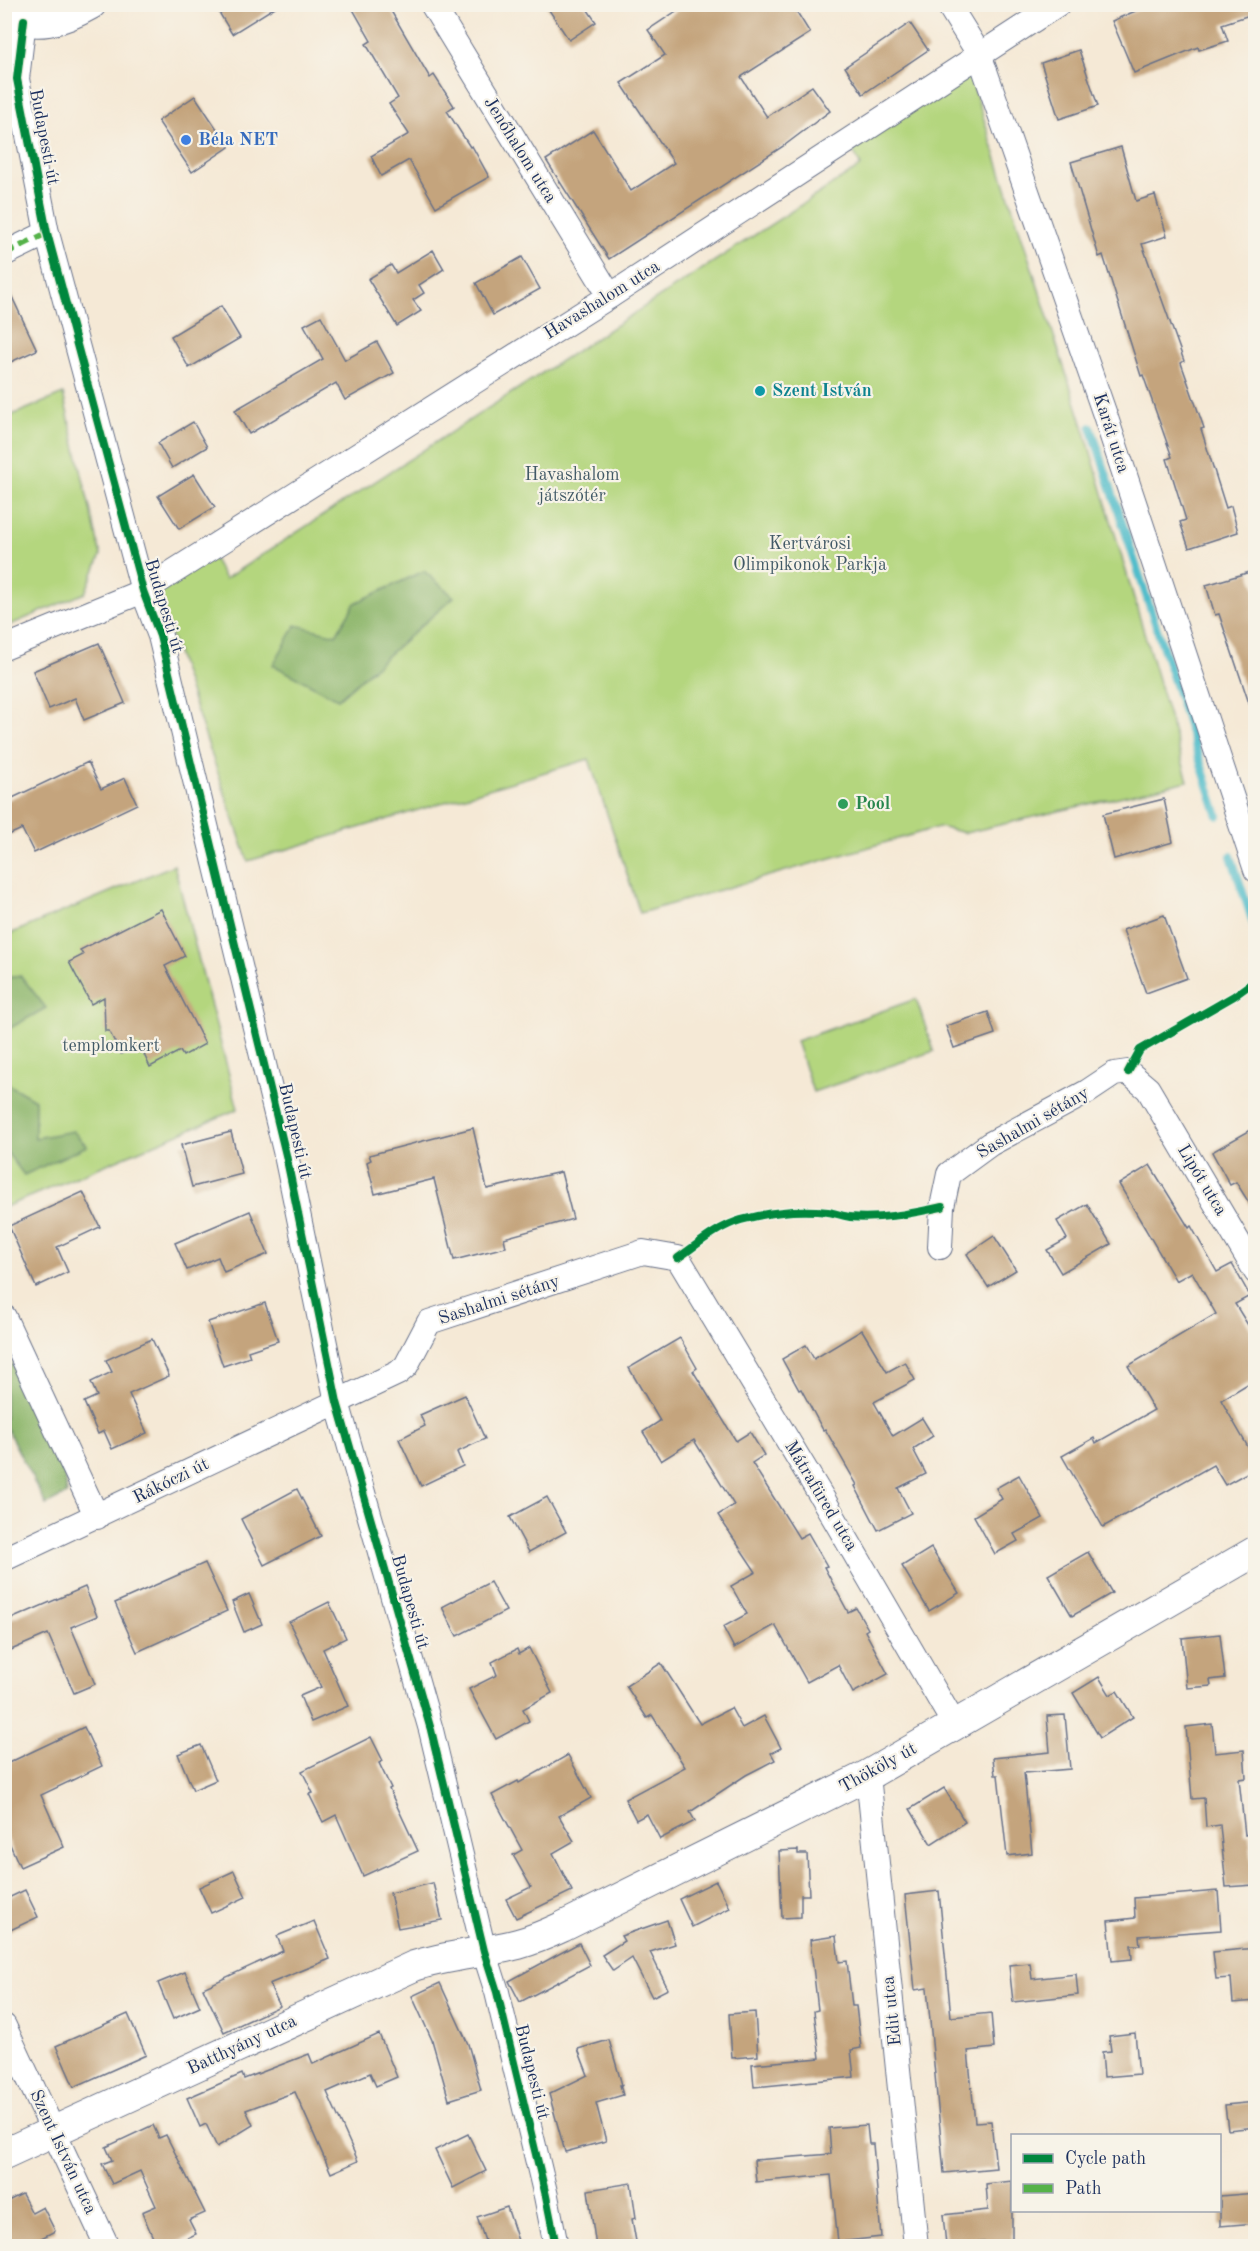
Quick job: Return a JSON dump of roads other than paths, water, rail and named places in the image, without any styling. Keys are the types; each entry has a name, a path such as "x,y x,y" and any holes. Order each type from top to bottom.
{"street":[{"path":"12,17 48,23 62,20 91,4"},
{"name":"Jenőhalom utca","path":"432,4 610,296"},
{"name":"Karát utca","path":"948,4 979,54 1104,412 1256,870"},
{"name":"Havashalom utca","path":"4,648 142,591 610,296 1058,4"},
{"name":"Budapesti út","path":"12,17 17,79 47,233 142,591 160,636 286,1155 337,1401 431,1730 484,1951 497,1992 541,2173 556,2247"},
{"path":"4,254 47,233"},
{"name":"Sashalmi sétány","path":"940,1247 942,1207 949,1174 990,1144 1087,1092 1114,1074 1128,1072 1148,1089"},
{"name":"Lipót utca","path":"1148,1089 1256,1272"},
{"name":"Sashalmi sétány","path":"337,1401 398,1373 406,1365 429,1322 643,1252 678,1258 685,1269"},
{"name":"Mátrafüred utca","path":"685,1269 954,1724"},
{"path":"4,1317 97,1517"},
{"name":"Rákóczi út","path":"4,1560 337,1401"},
{"path":"1255,1551 1256,1557"},
{"name":"Thököly út","path":"484,1951 538,1938 562,1927 868,1775 1255,1551"},
{"name":"Edit utca","path":"868,1775 916,2247"},
{"name":"Batthyány utca","path":"4,2154 414,1966 453,1955 484,1951"},
{"name":"Szent István utca","path":"4,2026 106,2247"}],"waterway":[{"path":"1091,427 1218,816"},
{"path":"1231,856 1256,932"}],"place":[{"name":"Béla NET","path":"186,140"},
{"name":"Szent István","path":"760,391"},
{"name":"Pool","path":"843,804"}],"park label":[{"name":"Havashalom játszótér","path":"572,485"},
{"name":"Kertvárosi Olimpikonok Parkja","path":"810,554"},
{"name":"templomkert","path":"111,1046"}]}
